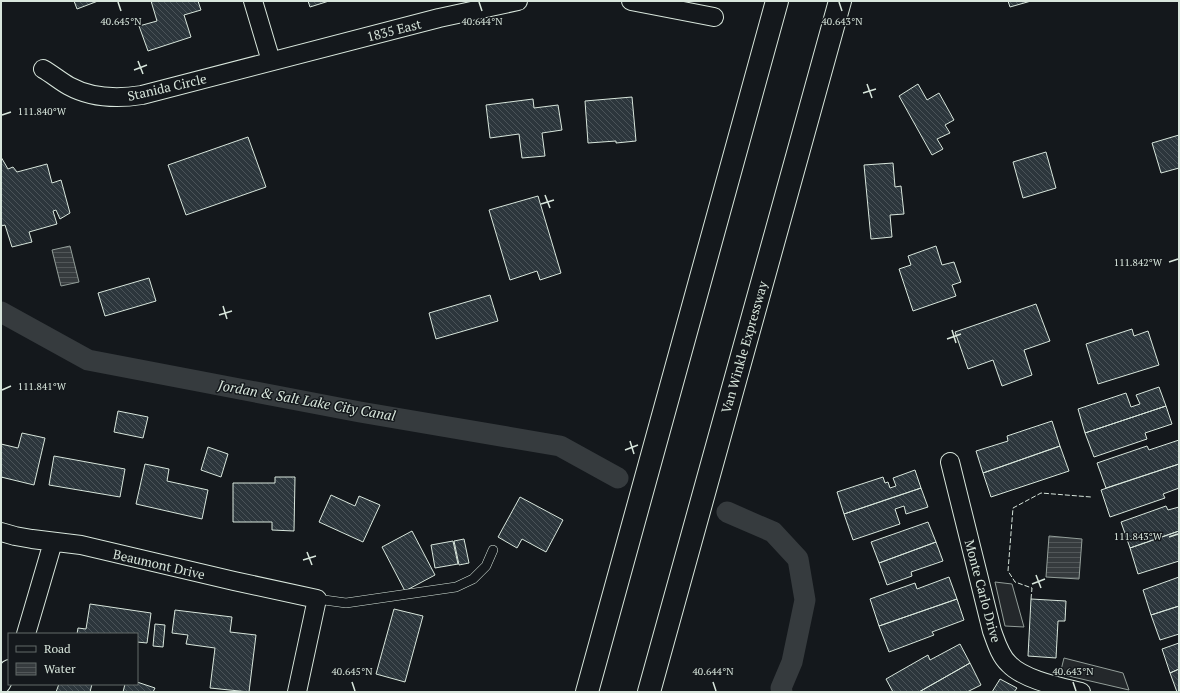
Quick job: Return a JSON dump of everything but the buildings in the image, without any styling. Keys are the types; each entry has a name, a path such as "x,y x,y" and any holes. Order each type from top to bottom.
{"main road":[{"path":"587,692 777,1"},
{"name":"Van Winkle Expressway","path":"649,692 840,1"}],"street":[{"path":"253,1 271,62"},
{"name":"1835 East","path":"271,62 439,18 518,1"},
{"path":"631,1 714,17"},
{"name":"Stanida Circle","path":"43,69 69,86 90,94 102,97 126,98 271,62"},
{"name":"Monte Carlo Drive","path":"950,462 990,623 999,648 1009,664 1023,674 1044,682 1081,692"},
{"name":"Beaumont Drive","path":"1,532 15,536 81,545 234,582 316,599"},
{"path":"26,633 53,542"},
{"path":"297,692 316,599"},
{"path":"1,684 8,671"}],"lane":[{"path":"316,599 346,603 456,587 473,579 486,566 493,550"}],"shaded area":[{"path":"995,582 1012,584 1024,627 1005,626"},
{"path":"1064,658 1123,673 1129,690 1060,674"}],"water":[{"path":"70,246 79,282 61,286 52,250"},
{"path":"1049,536 1082,539 1079,579 1046,577"}],"waterway":[{"name":"Jordan & Salt Lake City Canal","path":"1,312 88,360 360,412 560,446 618,478"},
{"name":"Jordan & Salt Lake City Canal","path":"727,512 773,532 798,559 805,600 792,662 781,688 782,692"}],"fence":[{"path":"1031,599 1032,588 1015,582 1008,571 1013,508 1041,493 1091,497"}]}
